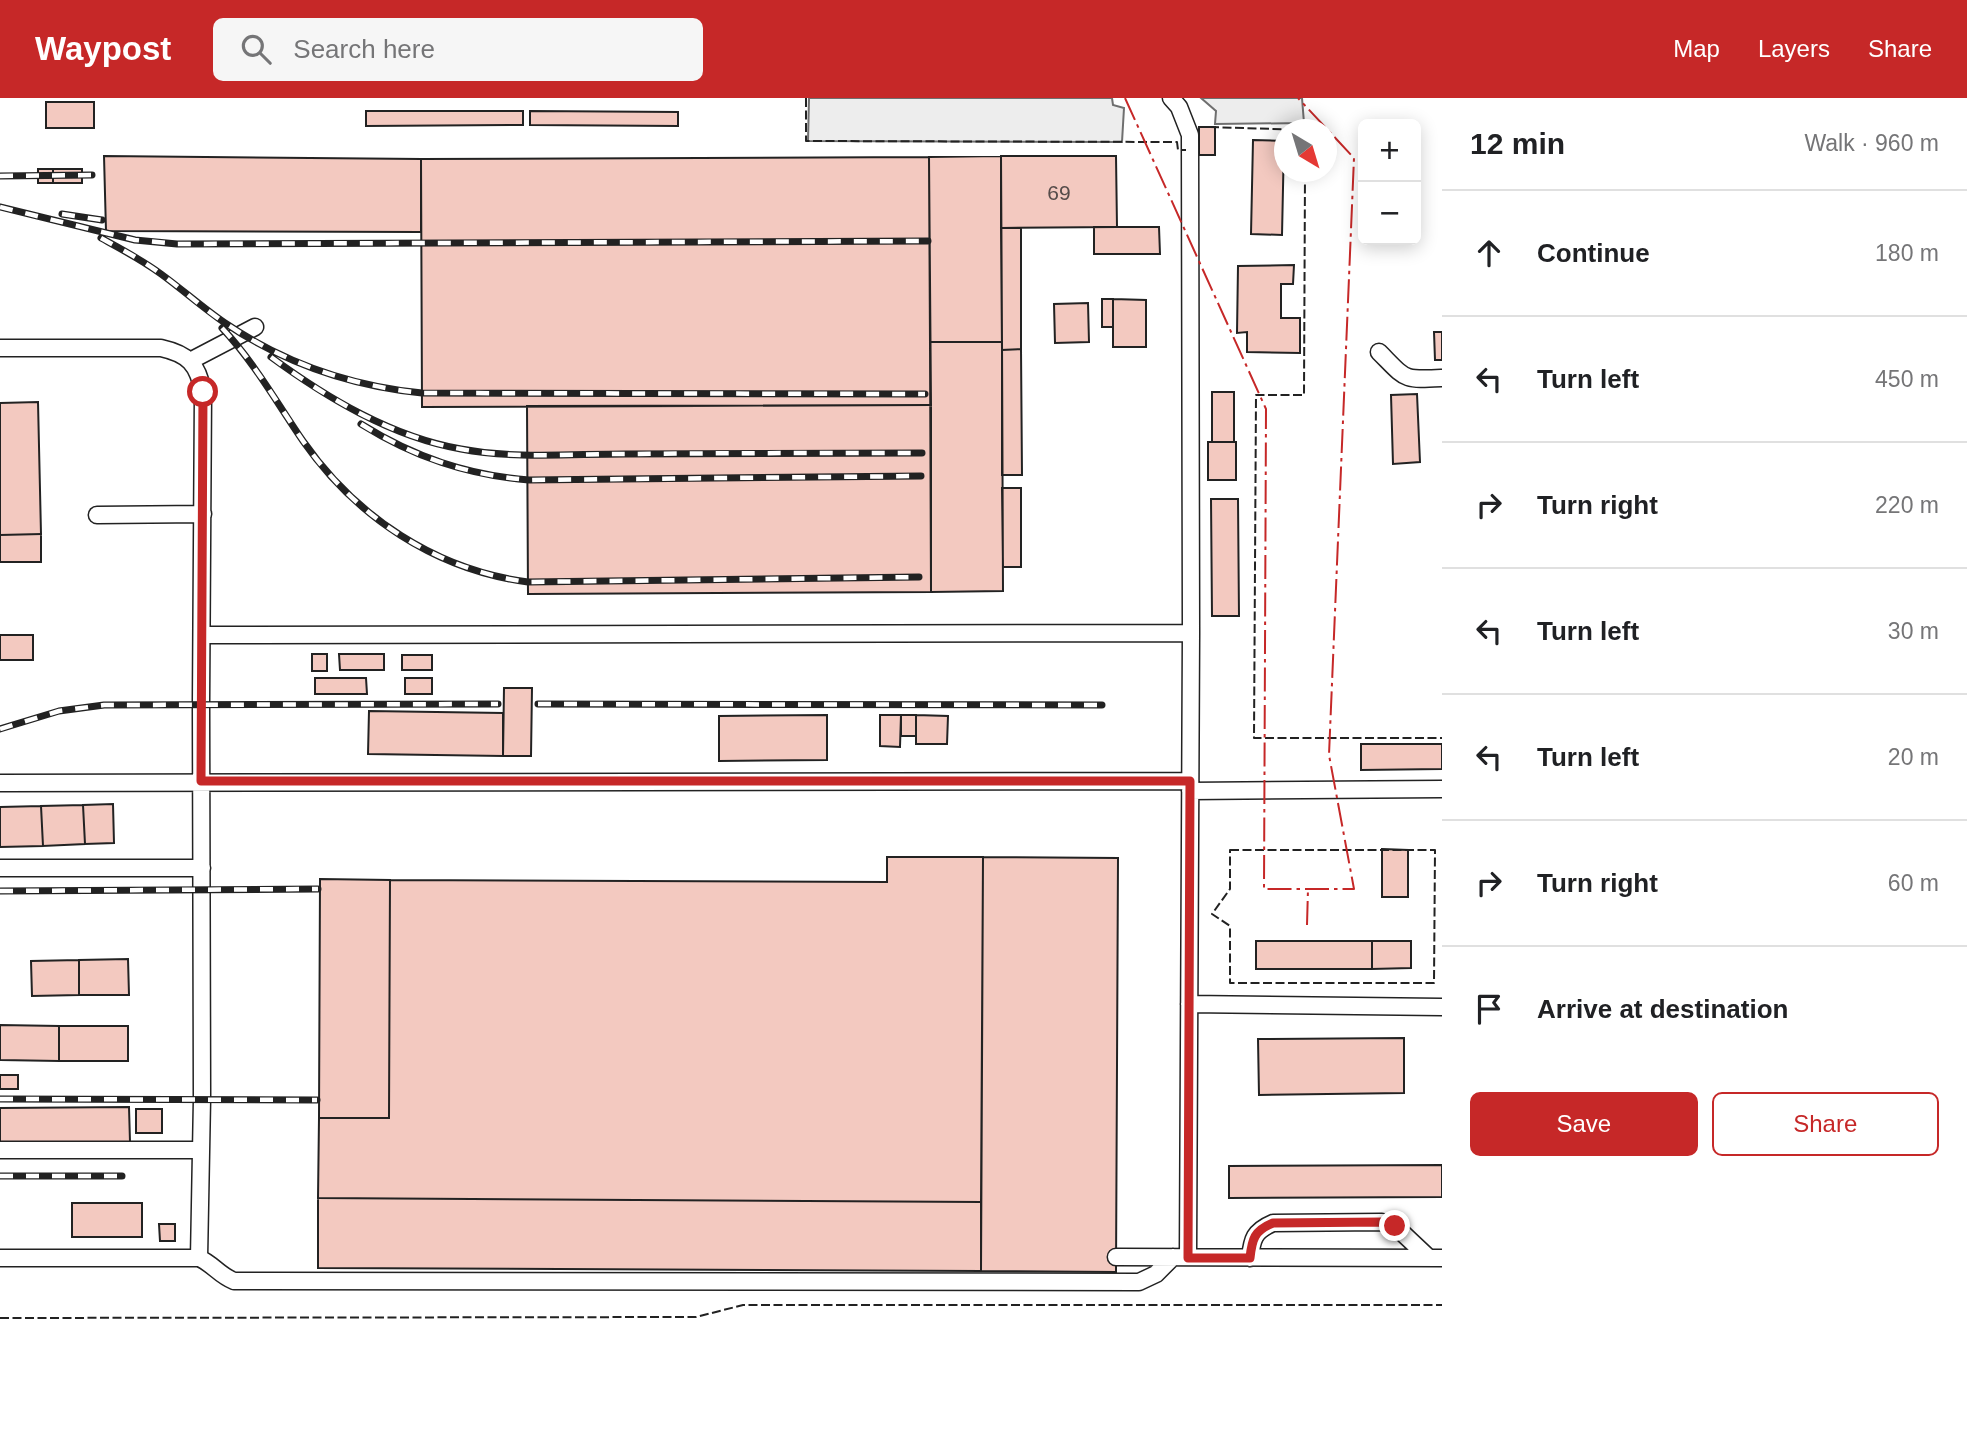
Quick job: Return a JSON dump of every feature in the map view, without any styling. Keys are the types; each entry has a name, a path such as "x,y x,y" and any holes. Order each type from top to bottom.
{"street":[{"path":"1171,98 1179,107 1190,135 1189,1004 1180,1257"},
{"path":"190,361 255,327"},
{"path":"0,348 161,348 175,351 190,361 200,374 203,392 203,514 199,1258"},
{"path":"1379,352 1403,376 1410,379 1442,378"},
{"path":"97,515 203,514"},
{"path":"202,635 1191,633"},
{"path":"0,783 201,781 1442,789"},
{"path":"0,869 202,868"},
{"path":"1189,1004 1442,1007"},
{"path":"0,1150 201,1150"},
{"path":"1250,1258 1252,1239 1264,1227 1273,1223 1382,1222 1395,1226 1436,1258"},
{"path":"1116,1257 1436,1258"},
{"path":"0,1258 199,1258 211,1263 219,1275 234,1281 1139,1282 1180,1257"}],"shaded area":[{"path":"809,98 1112,98 1113,105 1124,108 1122,142 808,141"},
{"path":"1201,98 1302,98 1304,119 1274,119 1274,123 1215,124 1216,111"}],"building":[{"path":"46,102 94,102 94,128 46,128"},
{"path":"366,111 523,111 523,125 366,126"},
{"path":"530,111 678,112 678,126 530,125"},
{"path":"1199,127 1215,127 1215,155 1199,155"},
{"path":"1253,140 1274,141 1274,182 1283,182 1282,235 1251,234"},
{"path":"104,156 421,159 421,232 106,231"},
{"path":"1001,156 1002,342 930,342 929,157"},
{"path":"1001,156 1116,156 1117,227 1001,228"},
{"path":"929,157 931,405 422,407 421,159"},
{"path":"38,169 53,169 53,183 38,183"},
{"path":"53,169 82,169 82,183 53,183"},
{"path":"1094,227 1159,227 1160,254 1094,254"},
{"path":"1001,228 1021,228 1021,349 1002,350"},
{"path":"1294,265 1293,284 1281,284 1281,318 1300,318 1300,353 1247,352 1247,332 1237,333 1238,266"},
{"path":"1102,299 1113,299 1113,327 1102,327"},
{"path":"1113,299 1146,300 1146,347 1113,347"},
{"path":"1088,303 1089,342 1055,343 1054,304"},
{"path":"1434,332 1442,332 1442,360 1435,360"},
{"path":"930,342 1002,342 1003,591 931,592"},
{"path":"1021,349 1022,475 1002,475 1002,350"},
{"path":"1212,392 1234,392 1234,442 1212,442"},
{"path":"1417,394 1420,462 1393,464 1391,395"},
{"path":"38,402 41,534 0,535 0,403"},
{"path":"931,405 931,592 528,594 527,406"},
{"path":"1208,442 1236,442 1236,480 1208,480"},
{"path":"1002,488 1021,488 1021,567 1003,567"},
{"path":"1211,499 1238,499 1239,616 1212,616"},
{"path":"41,534 41,562 0,562 0,535"},
{"path":"0,635 33,635 33,660 0,660"},
{"path":"312,654 327,654 327,671 312,671"},
{"path":"339,654 384,654 384,670 340,670"},
{"path":"402,655 432,655 432,670 402,670"},
{"path":"315,678 366,678 367,694 315,694"},
{"path":"405,678 432,678 432,694 405,694"},
{"path":"504,688 532,688 531,756 503,756"},
{"path":"369,711 503,713 503,756 368,754"},
{"path":"827,715 827,760 719,761 719,716"},
{"path":"880,715 901,715 900,747 880,746"},
{"path":"901,715 916,715 916,736 901,736"},
{"path":"916,715 948,716 947,744 916,744"},
{"path":"1361,744 1442,744 1442,769 1361,770"},
{"path":"113,804 114,843 85,844 83,805"},
{"path":"83,805 85,844 43,846 41,806"},
{"path":"41,806 43,846 0,847 0,807"},
{"path":"1382,849 1408,850 1408,897 1382,897"},
{"path":"887,857 983,857 981,1202 318,1198 319,1118 389,1118 390,880 887,882"},
{"path":"983,857 1118,858 1116,1272 981,1271"},
{"path":"320,879 390,880 389,1118 319,1118"},
{"path":"1256,941 1372,941 1372,969 1256,969"},
{"path":"1372,941 1411,941 1411,968 1372,969"},
{"path":"128,959 129,995 79,995 79,960"},
{"path":"79,960 79,995 32,996 31,961"},
{"path":"0,1025 59,1026 59,1061 0,1060"},
{"path":"59,1026 128,1026 128,1061 59,1061"},
{"path":"1404,1038 1404,1093 1259,1095 1258,1039"},
{"path":"0,1075 18,1075 18,1089 0,1089"},
{"path":"129,1107 130,1142 0,1143 0,1108"},
{"path":"136,1109 162,1109 162,1133 136,1133"},
{"path":"1442,1165 1442,1197 1229,1198 1229,1166"},
{"path":"318,1198 981,1202 981,1271 318,1268"},
{"path":"72,1203 142,1203 142,1237 72,1237"},
{"path":"159,1224 175,1224 175,1241 160,1241"}],"railway":[{"path":"0,176 92,175"},
{"path":"0,207 135,240 177,244 928,241"},
{"path":"62,214 102,220"},
{"path":"101,238 154,269 217,317 271,350 319,370 396,390 422,393 925,394"},
{"path":"222,328 255,369 303,441 348,493 373,516 401,536 461,566 528,582 919,577"},
{"path":"271,357 338,401 385,425 435,443 481,452 543,455 922,453"},
{"path":"361,424 421,455 463,469 506,478 529,480 921,476"},
{"path":"0,729 59,711 104,705 498,704"},
{"path":"538,704 1102,705"},
{"path":"0,891 318,889"},
{"path":"0,1099 317,1100"},
{"path":"0,1176 122,1176"}],"fence":[{"path":"806,98 806,141 1177,142 1178,150 1186,150"},
{"path":"1210,127 1274,129"},
{"path":"1305,182 1304,395 1256,395 1254,738 1442,738"},
{"path":"1230,850 1435,850 1434,983 1230,983 1230,926 1212,914 1230,889 1230,850"},
{"path":"0,1318 696,1317 743,1305 1442,1305"}],"power":[{"path":"1125,98 1266,409 1264,889 1354,889 1329,755 1354,158 1298,98"},
{"path":"1307,925 1308,889"}],"route":[{"path":"203,392 201,781 1190,781 1188,1258 1250,1258 1252,1239 1264,1227 1273,1223 1382,1222 1395,1226"}]}
